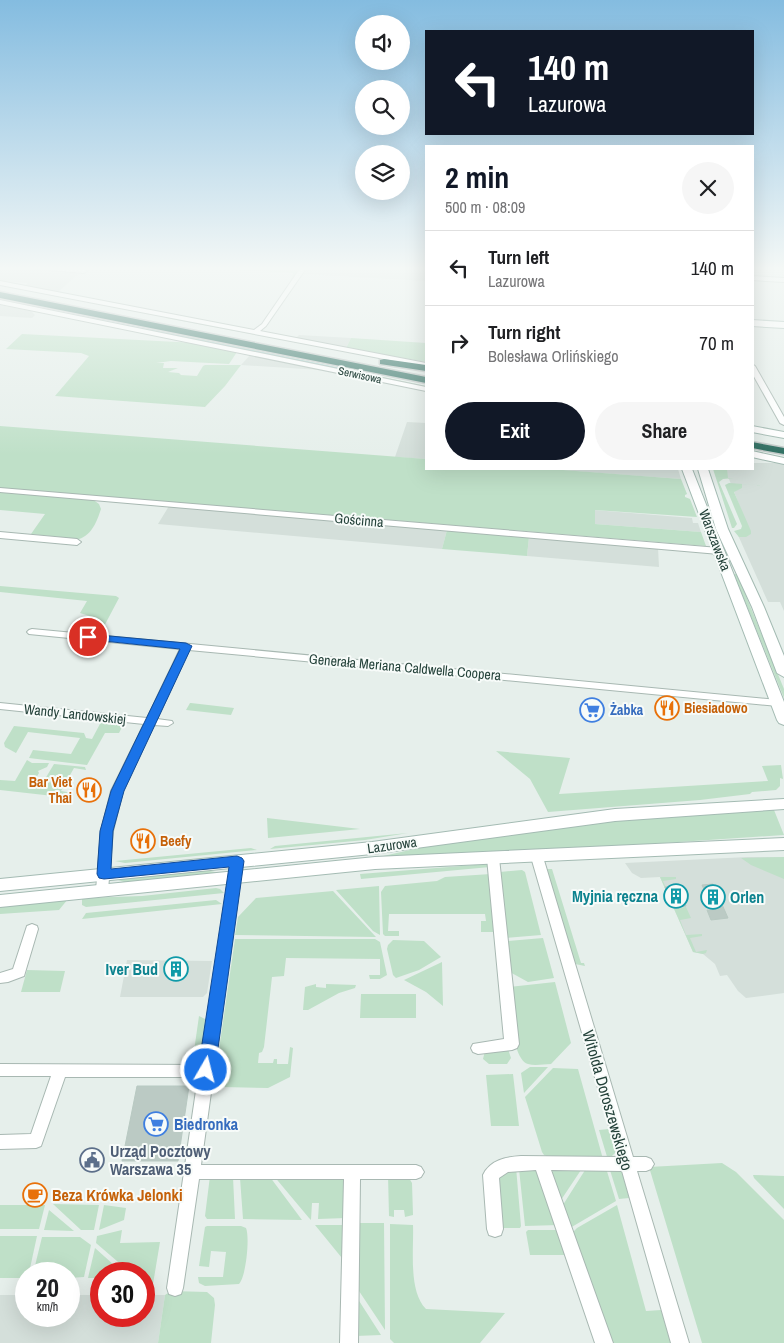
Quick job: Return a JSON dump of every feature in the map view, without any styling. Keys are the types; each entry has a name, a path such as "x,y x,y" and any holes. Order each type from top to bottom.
{"highway":[{"path":"182,330 341,360 425,373"},
{"path":"195,330 425,380"},
{"path":"341,360 425,367"},
{"path":"341,360 425,385"},
{"path":"754,437 784,443"},
{"path":"754,445 784,451"}],"main road":[{"path":"754,429 784,435"},
{"path":"754,454 784,461"},
{"name":"Warszawska","path":"687,470 784,720"},
{"name":"Warszawska","path":"704,470 722,529 747,583"},
{"path":"747,583 784,673"},
{"name":"Lazurowa","path":"236,869 372,848 615,815 784,804"},
{"name":"Lazurowa","path":"0,885 103,882 236,869 537,857 784,844"},
{"name":"Lazurowa","path":"0,901 103,882"}],"street":[{"name":"Serwisowa","path":"136,330 425,389"},
{"path":"243,330 425,367"},
{"path":"754,370 784,423"},
{"path":"774,405 784,405"},
{"name":"Gościnna","path":"0,490 719,550"},
{"path":"0,535 77,542"},
{"name":"Generała Meriana Caldwella Coopera","path":"32,632 778,703"},
{"path":"103,882 107,831 112,807 123,776 186,646"},
{"name":"Wandy Landowskiej","path":"0,706 168,723"},
{"name":"Witolda Doroszewskiego","path":"537,857 680,1343"},
{"path":"478,1048 512,1044 493,858"},
{"path":"174,1288 236,869"},
{"path":"0,978 8,977 18,972 32,929"},
{"path":"0,1070 206,1070"},
{"path":"0,1142 36,1141 60,1070"},
{"path":"541,1163 604,1343"},
{"path":"495,1229 491,1175 498,1168 506,1164 646,1164"},
{"path":"192,1172 416,1172"},
{"path":"349,1343 352,1172"}],"shaded area":[{"path":"299,335 351,338 346,348 296,338"},
{"path":"251,354 336,371 241,365"},
{"path":"407,422 425,423 425,459 395,457"},
{"path":"754,463 784,463 784,611 780,602 768,602 737,533 750,532 729,479 717,470 754,470"},
{"path":"562,470 678,470 681,479"},
{"path":"169,506 447,530 442,549 158,524"},
{"path":"594,510 692,518 693,523 698,523 701,532 595,524"},
{"path":"529,537 658,548 659,567 527,556"},
{"path":"784,857 784,993 746,998 738,991 727,975 720,976 715,964 703,954 693,952 660,877 641,878 632,873 625,863"},
{"path":"127,960 212,961 207,993 203,997 120,997"},
{"path":"0,1295 15,1295 15,1327 80,1327 80,1295 90,1295 90,1327 155,1327 155,1295 165,1295 158,1343 0,1343"}],"green space":[{"path":"159,330 425,386 425,388 147,331"},
{"path":"228,330 239,330 425,367"},
{"path":"22,334 197,343 237,352 229,364 171,361 156,363 164,363 163,368 178,368 168,372 181,375 197,376 205,365 241,365 225,386 205,407 55,396 89,356 81,353 6,349"},
{"path":"351,338 425,343 425,362 346,348"},
{"path":"0,426 425,459 425,470 563,470 681,479 687,494 685,497 690,499 697,517 595,510 595,524 701,532 706,546 0,488"},
{"path":"713,470 727,470 728,478 734,478 723,479 719,482 737,524 732,528"},
{"path":"729,483 784,487 742,484 742,488 734,492 751,531 751,534 746,537 739,537 734,531 741,529 742,526 725,485"},
{"path":"0,492 92,499 99,504 101,509 91,531 79,539 31,534 45,514 0,510"},
{"path":"447,530 529,537 527,556 442,549"},
{"path":"734,574 737,574 784,689 784,698"},
{"path":"0,586 116,596 119,598 101,632 97,632 96,618 80,613 87,601 0,592"},
{"path":"190,703 234,708 231,715 186,710"},
{"path":"101,722 123,725 119,733 105,733 87,765 29,758 33,750 71,754 80,738 28,732 16,753 5,747 4,743 14,726 84,733 86,738 92,739"},
{"path":"496,751 570,758 559,794 768,781 762,766 781,765 783,779 780,778 780,786 776,790 752,792 750,794 700,800 548,812 530,779"},
{"path":"27,760 32,763 49,763 47,767 38,771 39,773 33,783 42,784 54,764 85,767 86,770 74,768 61,791 73,793 71,798 0,790 0,780 15,781"},
{"path":"774,810 784,835 545,851 379,857 423,847 593,823"},
{"path":"267,818 360,829 268,838"},
{"path":"408,833 365,840 270,849 275,846"},
{"path":"251,848 257,850 125,863 115,861"},
{"path":"784,857 784,879 751,865 741,858"},
{"path":"487,864 490,867 361,879 360,874"},
{"path":"546,869 552,869 581,963 584,963 585,966 575,964 573,961"},
{"path":"205,870 220,873 133,882 115,879"},
{"path":"522,870 525,872 541,935 506,938 500,872"},
{"path":"491,874 496,932 481,932 481,921 486,921 485,914 389,914 388,931 399,931 399,936 385,936 383,934 381,892 385,886 437,881 445,877"},
{"path":"660,877 676,877 676,879 663,881 675,909 686,907 691,918 680,920 686,935 702,934 702,936 690,938 696,952 707,950 706,953 693,952"},
{"path":"379,886 380,935 373,931 336,890"},
{"path":"216,888 224,893 86,907 82,905 82,898 142,896"},
{"path":"333,891 376,937 235,935 238,917 256,898"},
{"path":"68,899 59,910 0,914 0,906"},
{"path":"216,900 222,904 82,919 86,913"},
{"path":"543,938 554,978 528,982 508,971 507,941"},
{"path":"235,939 375,939 380,942 387,975 380,979 370,979 369,975 380,975 380,959 286,958 284,976 272,977 264,1047 262,1052 259,1053 258,1063 273,1063 274,1059 277,1059 277,1064 288,1064 290,1047 293,1048 290,1077 268,1088 222,1087 217,1085 215,1077"},
{"path":"393,940 424,941 441,957 419,970 396,978 393,975 387,949"},
{"path":"442,962 443,1006 426,992 404,980"},
{"path":"27,970 65,971 60,992 21,992"},
{"path":"555,982 571,1043 551,1064 528,1064 522,1060 518,1052 512,1029 509,987"},
{"path":"316,984 316,987 326,988 326,984 356,985 355,988 339,993 308,1010 303,1010 305,987"},
{"path":"361,994 416,994 416,1018 360,1018"},
{"path":"199,1016 205,1019 207,1025 201,1061 193,1058"},
{"path":"508,1049 511,1058 507,1064 489,1064 483,1059 485,1051"},
{"path":"530,1067 548,1067 524,1093 521,1073"},
{"path":"553,1068 578,1069 603,1159 551,1158 542,1152 525,1097"},
{"path":"513,1074 519,1126 491,1126 486,1075"},
{"path":"609,1129 616,1152 608,1160 599,1130"},
{"path":"722,1163 736,1172 784,1220 784,1343 702,1343 649,1167"},
{"path":"516,1167 521,1226 520,1228 501,1228 498,1177"},
{"path":"583,1167 559,1203 551,1174 555,1168"},
{"path":"587,1167 606,1168 616,1201 570,1228 561,1208"},
{"path":"609,1167 621,1167 629,1198 619,1199"},
{"path":"519,1169 536,1170 559,1225 525,1226"},
{"path":"273,1175 338,1177 345,1180 346,1218 318,1219 319,1203 312,1203 311,1220"},
{"path":"388,1175 409,1178 412,1183 413,1215 405,1217 404,1210 394,1210 394,1217 389,1216"},
{"path":"753,1175 784,1176 784,1209 754,1178"},
{"path":"210,1176 233,1177 235,1219 207,1219 205,1216"},
{"path":"270,1177 302,1220 243,1219 240,1178"},
{"path":"53,1204 99,1205 94,1230 81,1230"},
{"path":"0,1205 45,1205 39,1229 0,1229"},
{"path":"104,1205 126,1208 124,1220 99,1230"},
{"path":"617,1205 646,1311 661,1310 671,1343 609,1343 571,1234 577,1228"},
{"path":"49,1210 74,1231 44,1230"},
{"path":"356,1223 384,1223 385,1330 355,1285"},
{"path":"390,1224 413,1225 414,1281 420,1301 426,1309 505,1313 480,1343 394,1343 390,1339"},
{"path":"315,1225 347,1225 346,1263"},
{"path":"241,1226 246,1228 248,1240 247,1257 244,1274 239,1284 205,1286 199,1283 198,1277 223,1277 226,1252 211,1251 209,1267 199,1266 205,1227"},
{"path":"122,1230 120,1243 160,1242 155,1272 155,1262 118,1262 96,1243 97,1236"},
{"path":"528,1230 562,1230 570,1255 530,1255 526,1232"},
{"path":"0,1236 37,1236 31,1262 15,1262 15,1278 0,1278"},
{"path":"42,1237 80,1237 91,1245 84,1277 80,1277 80,1262 36,1262"},
{"path":"95,1248 111,1262 92,1262"},
{"path":"171,1291 207,1292 214,1298 211,1343 158,1343 165,1295"},
{"path":"354,1293 381,1335 356,1336"}],"building":[{"name":"Orlen","path":"713,884 728,918 711,920 707,910 713,910 702,885"},
{"name":"Myjnia ręczna","path":"677,886 686,906 674,907 665,887"},
{"name":"Iver Bud","path":"186,963 184,974 165,974 167,964"},
{"name":"Biedronka","path":"137,1086 189,1086 178,1161 122,1161"}],"waterway":[{"path":"146,330 369,375"}],"place":[{"name":"Biesiadowo","path":"667,708"},
{"name":"Żabka","path":"592,710"},
{"name":"Bar Viet Thai","path":"89,790"},
{"name":"Beefy","path":"143,841"},
{"name":"Myjnia ręczna","path":"676,896"},
{"name":"Orlen","path":"713,897"},
{"name":"Iver Bud","path":"176,969"},
{"name":"Biedronka","path":"156,1124"},
{"name":"Urząd Pocztowy Warszawa 35","path":"92,1160"},
{"name":"Beza Krówka Jelonki","path":"35,1195"}],"route":[{"path":"88,637 186,646 131,758 117,791 107,831 104,874 237,861 206,1070"}]}
